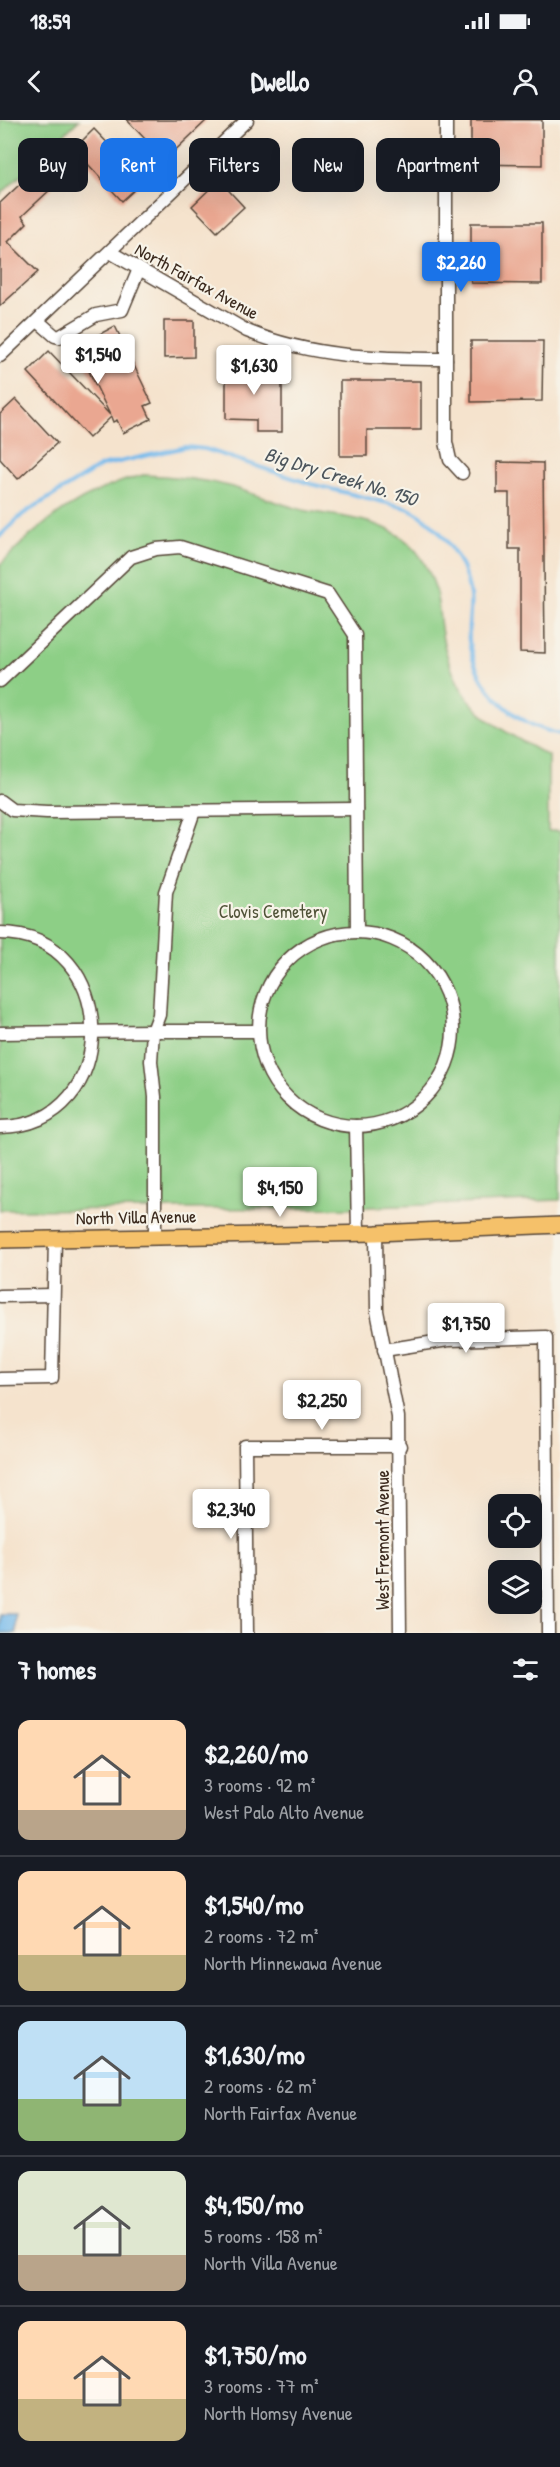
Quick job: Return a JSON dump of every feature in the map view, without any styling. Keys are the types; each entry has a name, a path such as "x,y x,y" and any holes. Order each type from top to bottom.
{"main road":[{"name":"North Villa Avenue","path":"0,1240 376,1233 560,1226"}],"street":[{"path":"0,356 247,120"},
{"path":"446,120 447,453 462,473"},
{"name":"North Fairfax Avenue","path":"111,252 247,331 292,347 384,359 446,359"},
{"path":"38,321 59,337 96,315 122,310 139,269"},
{"path":"0,681 132,557 156,549 180,548 328,594 356,635 357,932"},
{"path":"0,801 12,810 47,812 356,809"},
{"path":"155,1236 155,1097 151,1061 153,1031 159,1015 166,892 194,811"},
{"path":"357,932 377,934 405,944 428,963 444,987 452,1026 452,1045 444,1070 430,1093 411,1110 387,1122 356,1126 335,1125 311,1116 289,1101 273,1081 262,1057 258,1031 262,1001 274,975 294,953 320,938 357,932"},
{"path":"0,933 10,933 37,941 61,956 79,978 91,1004 94,1032 86,1067 78,1084 60,1104 37,1119 11,1127 0,1127"},
{"path":"0,1033 258,1031"},
{"path":"356,1126 358,1233"},
{"name":"West Fremont Avenue","path":"376,1233 377,1311 398,1417 400,1446 400,1633"},
{"path":"0,1379 52,1378 55,1239"},
{"path":"0,1296 53,1295"},
{"path":"384,1350 440,1340 546,1337 548,1633"},
{"path":"247,1633 245,1446 400,1446"}],"green space":[{"path":"0,120 79,120 60,138 18,138 18,178 0,195"},
{"name":"Clovis Cemetery","path":"143,475 186,478 229,486 303,510 381,526 402,538 421,558 432,579 449,663 468,699 494,723 548,756 548,831 560,831 560,1200 344,1208 0,1210 0,565 31,534 65,509 102,489"}],"water":[{"path":"0,1614 16,1614 16,1633 0,1633"}],"building":[{"path":"127,120 207,120 177,149 177,138 144,138"},
{"path":"471,120 542,120 542,165 500,164 500,138 471,138"},
{"path":"94,129 103,138 100,138 100,177 88,164 88,138 85,138"},
{"path":"18,186 18,192 48,192 22,216 27,223 8,242 38,272 0,306 0,203"},
{"path":"114,192 132,192 122,201"},
{"path":"207,192 230,192 244,207 217,232 192,206"},
{"path":"471,223 542,223 542,284 471,283"},
{"path":"164,321 194,321 194,357 164,358"},
{"path":"115,326 152,403 145,406 151,419 123,433 117,420 113,422 111,417 89,438 28,372 49,351 110,415 77,346"},
{"path":"471,341 543,341 542,401 471,402"},
{"path":"226,360 250,360 250,370 282,370 282,432 256,432 256,420 226,419"},
{"path":"340,381 421,381 421,430 367,430 367,456 340,456"},
{"path":"16,399 57,443 18,479 0,459 0,414"},
{"path":"497,462 543,463 545,653 520,652 520,549 509,549 509,493 497,493"}],"waterway":[{"name":"Big Dry Creek No. 150","path":"0,536 23,514 101,466 186,447 205,449 311,484 407,508 419,514 440,532 463,569 470,595 469,641 479,674 489,689 513,713 543,729 560,734"}]}
